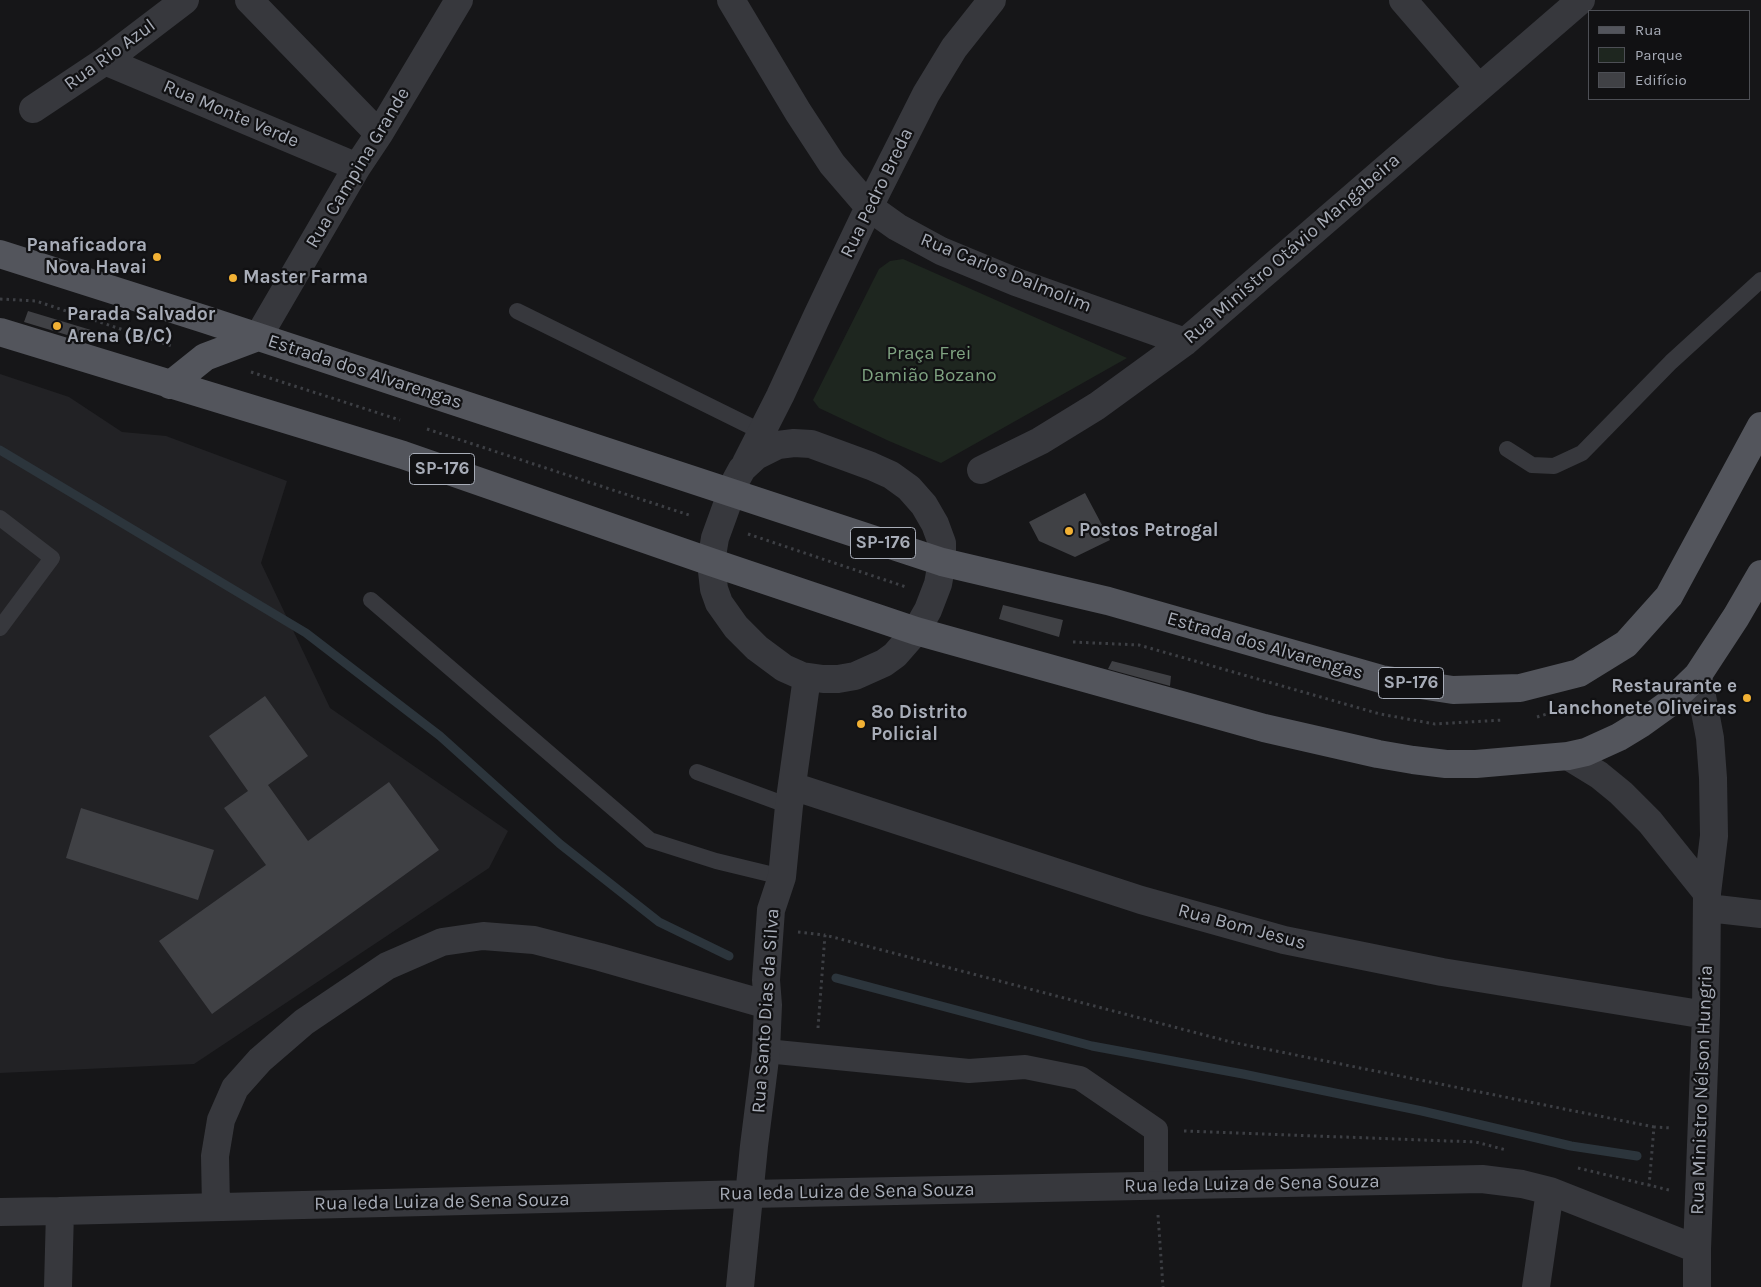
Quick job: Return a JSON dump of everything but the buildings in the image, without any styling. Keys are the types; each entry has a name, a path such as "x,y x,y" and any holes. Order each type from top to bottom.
{"main road":[{"name":"Estrada dos Alvarengas","path":"0,254 258,337 736,481 942,562 1108,601 1381,679 1453,690 1520,688 1579,673 1626,644 1669,596 1761,426"},
{"name":"SP-176","path":"0,332 403,455 916,631 1219,716 1378,754 1446,764 1476,764 1568,756 1586,752 1602,745 1642,723 1667,705 1698,675 1736,618 1761,574"},
{"path":"170,385 206,357 258,337"}],"street":[{"name":"Rua Rio Azul","path":"33,110 105,61 186,0"},
{"path":"249,0 379,134"},
{"name":"Rua Campina Grande","path":"258,337 357,167 379,134 459,0"},
{"name":"Rua Carlos Dalmolim","path":"731,0 798,112 832,164 869,207 897,227 941,250 1016,282 1185,342"},
{"name":"Rua Pedro Breda","path":"736,481 780,396 869,207 926,94 954,48 992,0"},
{"path":"1404,0 1480,88"},
{"name":"Rua Ministro Otávio Mangabeira","path":"981,470 1040,442 1097,406 1185,342 1581,0"},
{"name":"Rua Monte Verde","path":"105,61 357,167"},
{"path":"780,396 786,420 795,432 811,444"},
{"name":"SP-176","path":"794,443 811,444 882,470 909,488 924,505 935,524 942,543 942,562 934,596 916,631 895,655 884,663 868,671 838,679 807,677 792,672 775,662 757,648 736,627 716,596 712,582 711,562 715,538 736,481 756,456 778,445 794,443"},
{"name":"Rua Ministro Nélson Hungria","path":"1697,1287 1706,1015 1707,901 1714,836 1714,778 1710,738 1698,675"},
{"name":"Rua Santo Dias da Silva","path":"740,1287 766,1051 771,910 782,877 807,677"},
{"path":"1568,756 1599,775 1621,792 1650,822 1707,901 1761,914"},
{"name":"Rua Bom Jesus","path":"791,796 1141,900 1284,940 1442,972 1706,1015"},
{"path":"216,1208 215,1156 221,1120 235,1088 260,1060 304,1022 387,966 442,942 483,936 534,940 600,957 767,992"},
{"path":"766,1051 969,1071 1025,1067 1080,1078 1156,1130 1156,1186"},
{"name":"Rua Ieda Luiza de Sena Souza","path":"0,1212 1482,1179 1522,1184 1550,1191 1697,1249"},
{"path":"1536,1287 1550,1191"},
{"path":"58,1287 60,1211"}],"lane":[{"path":"1507,449 1532,465 1554,466 1582,453 1671,362 1761,280"},
{"path":"517,311 762,432"},
{"path":"0,518 52,558 0,628"},
{"path":"371,600 650,840 716,861 782,877"},
{"path":"697,772 791,796"}],"path":[{"path":"0,299 36,301 402,421"},
{"path":"420,427 934,596"},
{"path":"816,1056 825,935 1231,1042 1654,1127 1701,1130"},
{"path":"1649,1186 1654,1127"},
{"path":"1156,1186 1163,1287"}],"shaded area":[{"path":"0,374 69,397 122,432 166,436 287,481 261,563 330,708 508,831 489,868 194,1064 0,1073"}],"green space":[{"name":"Praça Frei Damião Bozano","path":"903,259 1127,358 941,463 889,441 819,408 813,400 879,269 890,261"}],"waterway":[{"path":"0,450 306,633 440,736 560,844 659,922 729,956"},
{"path":"836,978 1092,1046 1243,1074 1422,1111 1571,1146 1637,1156"}],"place":[{"name":"Panaficadora Nova Havai","path":"157,257"},
{"name":"Master Farma","path":"233,278"},
{"name":"Parada Salvador Arena (B/C)","path":"57,326"},
{"name":"Postos Petrogal","path":"1069,531"},
{"name":"Restaurante e Lanchonete Oliveiras","path":"1747,698"},
{"name":"8º Distrito Policial","path":"861,724"}]}
